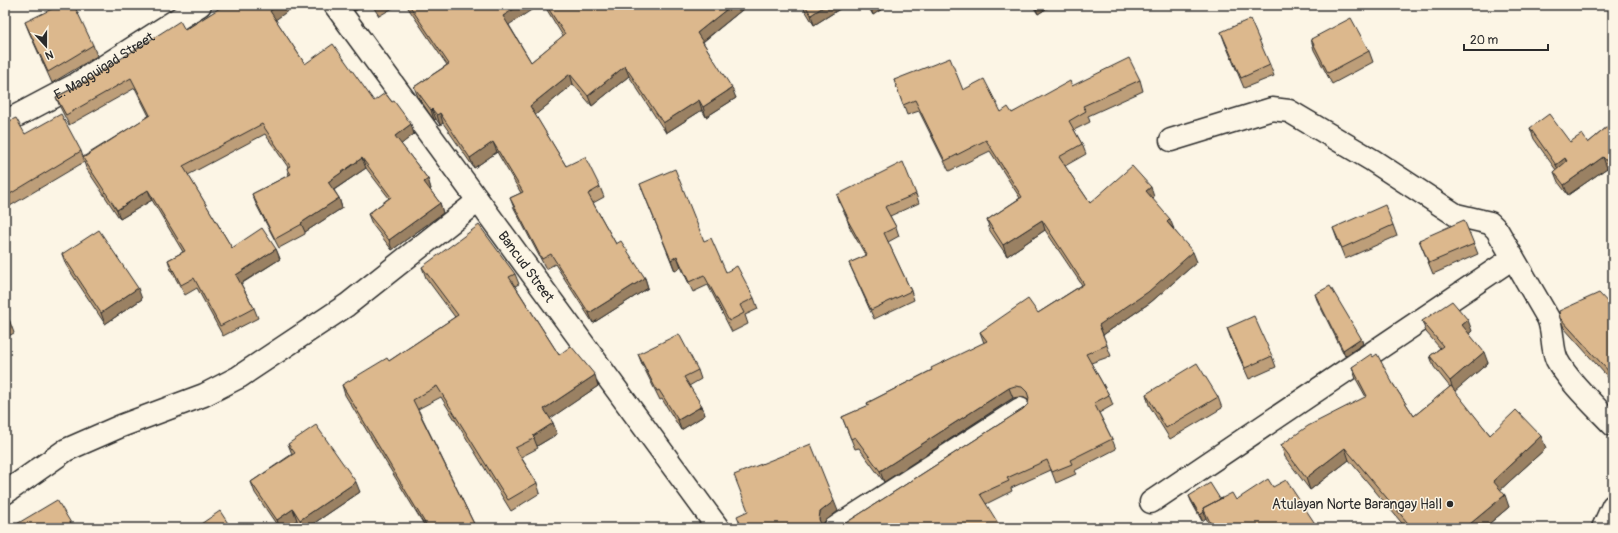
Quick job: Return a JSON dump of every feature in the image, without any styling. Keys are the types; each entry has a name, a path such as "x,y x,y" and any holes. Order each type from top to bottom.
{"street":[{"name":"E. Magguigad Street","path":"5,122 75,85 200,5"},
{"name":"Bancud Street","path":"335,5 718,528"},
{"path":"1171,140 1272,109 1289,111 1372,160 1456,215 1490,223 1497,230 1548,318 1552,327 1556,359 1579,388 1613,425"},
{"path":"5,493 66,450 121,426 204,395 239,377 347,305 478,201"},
{"path":"1151,502 1513,258"},
{"path":"835,528 1020,409"},
{"path":"1603,528 1613,506"}],"building":[{"path":"60,5 74,5 93,45 48,72 25,22"},
{"path":"223,5 278,5 270,11 305,64 333,44 374,101 385,93 392,102 394,101 411,124 395,136 428,179 424,182 440,203 389,240 368,214 391,197 362,158 328,182 339,198 301,223 302,224 275,239 252,194 291,174 287,168 290,166 262,124 183,166 232,248 262,228 276,249 236,275 254,308 220,326 194,278 181,285 168,260 185,251 148,190 117,210 83,158 150,115 131,78 66,115 56,97 78,86 180,21 185,30"},
{"path":"409,5 456,5 459,9 465,5 520,5 503,16 531,62 565,34 546,5 732,5 697,33 732,88 703,107 699,100 663,123 625,66 588,96 570,74 530,106 566,166 585,157 600,187 588,194 616,244 621,241 645,278 589,313 551,254 542,259 510,198 523,192 493,142 470,158 440,113 437,115 432,109 431,110 414,87 449,64"},
{"path":"805,5 826,5 811,15"},
{"path":"1034,5 1042,5 1036,9"},
{"path":"1351,18 1369,51 1328,73 1311,39"},
{"path":"1250,19 1270,65 1241,78 1221,32"},
{"path":"950,58 963,90 984,79 1001,112 1008,107 1012,113 1070,81 1072,86 1129,58 1140,80 1083,106 1086,111 1069,121 1082,144 1059,157 1090,203 1132,166 1151,187 1146,191 1170,219 1167,222 1193,252 1148,292 1099,325 1107,345 1086,354 1109,395 1094,403 1112,439 1070,460 1072,464 1052,472 1047,460 1007,478 1009,481 980,494 1001,528 838,528 1023,409 1028,404 1029,398 1027,392 1022,387 1015,386 1009,388 880,471 855,437 851,439 842,417 869,405 867,403 932,370 931,368 987,341 980,332 1028,299 1038,313 1084,284 1042,220 1003,245 987,220 1022,197 986,140 945,161 915,100 903,105 894,80"},
{"path":"61,114 81,151 5,197 5,123 16,118 25,134"},
{"path":"1549,114 1570,142 1582,134 1588,143 1613,122 1613,168 1603,157 1564,185 1554,172 1567,161 1565,158 1556,165 1530,128"},
{"path":"903,162 916,194 885,207 896,227 884,233 911,291 871,310 849,263 867,255 847,219 848,218 837,195"},
{"path":"675,169 704,241 711,238 726,272 737,266 754,298 740,305 744,313 729,321 704,275 689,282 677,256 671,260 640,184"},
{"path":"1385,205 1393,225 1342,248 1333,228"},
{"path":"1464,220 1474,244 1429,263 1419,240"},
{"path":"479,225 515,274 509,277 559,355 571,346 595,375 544,409 553,423 533,436 535,438 515,448 537,483 508,500 437,386 413,400 476,528 428,528 342,385 387,358 389,361 458,315 422,267"},
{"path":"99,230 138,288 101,313 62,254"},
{"path":"1330,286 1361,338 1343,350 1315,294"},
{"path":"1599,293 1613,308 1612,375 1560,318 1559,311"},
{"path":"1452,301 1468,320 1462,325 1484,352 1450,381 1430,356 1443,346 1422,321"},
{"path":"5,313 10,322 5,325"},
{"path":"1254,316 1272,356 1245,368 1227,328"},
{"path":"679,334 698,370 684,377 702,406 678,420 659,390 657,391 638,354"},
{"path":"1371,354 1373,357 1377,354 1393,384 1414,416 1451,386 1490,435 1516,410 1541,436 1493,481 1505,495 1465,528 1412,528 1345,448 1306,478 1281,445 1308,426 1367,396 1352,367"},
{"path":"1197,363 1218,397 1166,428 1146,394"},
{"path":"316,425 356,482 300,520 293,509 277,520 251,482 295,453 288,444"},
{"path":"811,444 834,501 820,512 819,519 821,525 825,528 742,528 737,516 748,511 734,475"},
{"path":"1268,479 1273,487 1286,480 1318,528 1213,528 1203,508 1232,493 1236,500"},
{"path":"1210,483 1220,499 1203,508 1204,512 1200,515 1189,496"},
{"path":"57,500 74,528 10,528"},
{"path":"220,511 231,528 195,528"}],"place":[{"name":"Atulayan Norte Barangay Hall","path":"1450,504"}]}
